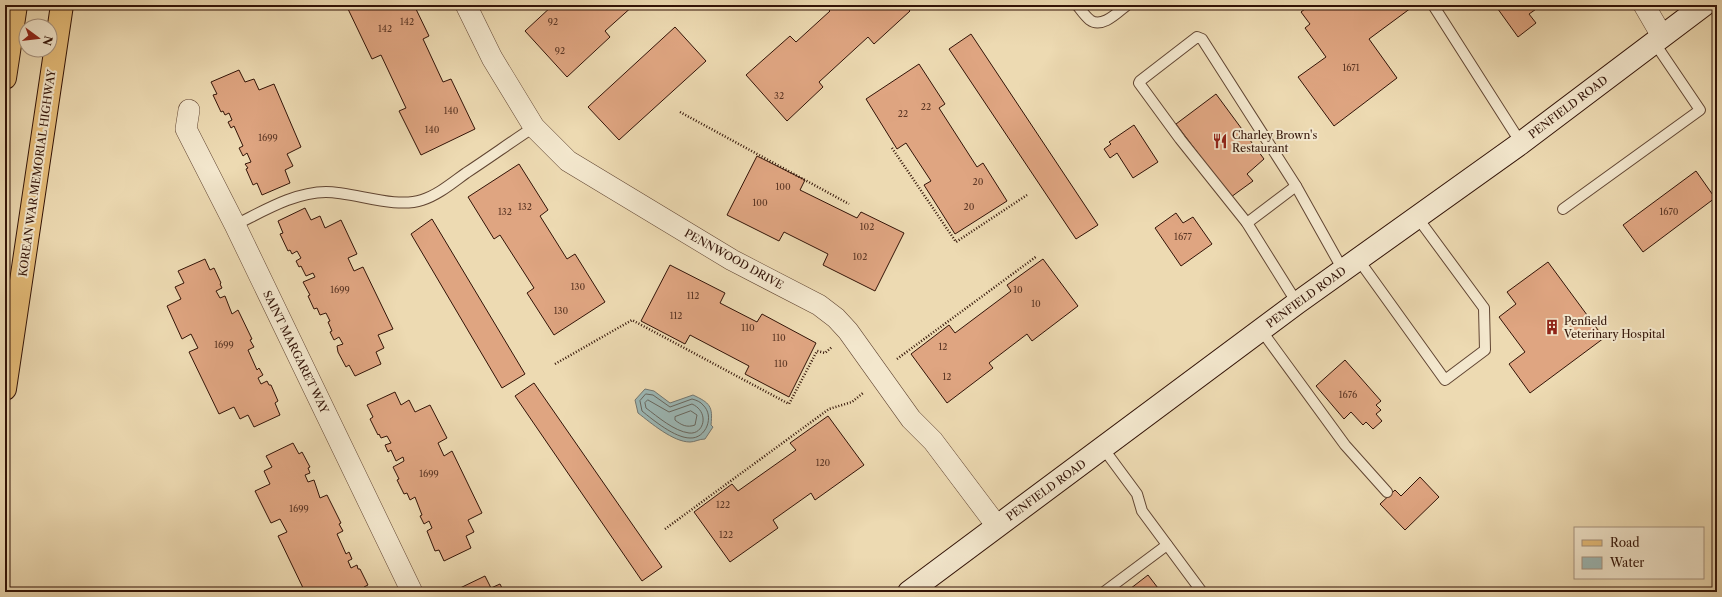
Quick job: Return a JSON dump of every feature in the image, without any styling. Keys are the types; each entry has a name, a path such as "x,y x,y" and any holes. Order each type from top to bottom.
{"main road":[{"path":"5,78 16,5"},
{"name":"KOREAN WAR MEMORIAL HIGHWAY","path":"5,389 62,5"}],"street":[{"name":"PENNWOOD DRIVE","path":"466,5 498,68 534,127 568,161 732,260 819,305 836,318 848,331 911,419 932,441 997,526"},
{"path":"1644,5 1658,39"},
{"name":"PENFIELD ROAD","path":"917,590 997,526 1297,303 1521,143 1704,5"},
{"name":"SAINT MARGARET WAY","path":"189,110 186,129 235,225 412,592"}],"lane":[{"path":"1077,5 1091,21 1101,22 1113,16 1127,5"},
{"path":"1433,5 1521,143"},
{"path":"1297,303 1247,223 1180,139 1139,83 1197,37 1202,39 1296,186 1351,265 1445,380 1484,350 1484,308 1417,217"},
{"path":"1563,210 1700,110 1658,39"},
{"path":"235,225 289,200 325,192 355,195 396,203 421,201 441,191 534,127"},
{"path":"1247,223 1296,186"},
{"path":"1261,330 1345,445 1387,492"},
{"path":"1103,448 1137,494 1142,511 1202,592"},
{"path":"1104,592 1167,546"}],"path":[{"path":"680,112 849,204"},
{"path":"892,148 956,242 1027,195"},
{"path":"893,362 980,296 1037,256"},
{"path":"556,364 632,320 788,404 817,351 825,353 848,331"},
{"path":"665,529 829,409 852,402 867,389"}],"water":[{"path":"645,389 654,391 670,403 693,395 707,403 711,409 711,425 713,427 705,439 690,442 677,439 656,427 638,413 635,400"}],"building":[{"path":"356,5 414,5 429,36 423,39 443,82 451,79 475,129 421,155 399,111 406,108 381,55 372,59 348,9"},
{"path":"553,5 634,5 605,31 610,37 567,77 525,31"},
{"path":"824,5 905,5 910,11 874,44 868,37 819,82 823,87 787,121 746,75 790,36 796,42 830,11"},
{"path":"1310,5 1415,5 1369,39 1397,78 1334,126 1298,77 1326,57 1305,28 1310,24 1301,12"},
{"path":"1495,5 1542,5 1529,14 1536,23 1518,37"},
{"path":"675,27 706,61 619,140 588,107"},
{"path":"971,34 1098,225 1076,239 949,49"},
{"path":"919,64 945,104 939,108 977,167 983,163 1007,201 955,234 924,185 931,181 906,143 897,149 866,99"},
{"path":"239,70 245,82 254,79 259,90 274,84 301,147 287,154 293,166 285,170 290,183 262,195 257,183 253,185 246,169 248,168 245,164 251,162 247,153 243,156 239,148 243,146 234,126 231,128 228,122 232,120 229,113 225,115 223,111 221,112 213,95 217,94 211,82"},
{"name":"Charley Brown's Restaurant","path":"1216,94 1264,159 1247,174 1253,181 1231,197 1176,124"},
{"path":"1134,125 1158,162 1133,178 1117,153 1110,158 1104,149 1111,144 1109,142"},
{"path":"757,156 805,180 800,190 857,218 861,212 904,233 875,291 823,265 828,254 784,232 779,241 727,215"},
{"path":"519,164 548,210 540,216 567,259 575,254 605,302 554,335 527,293 534,288 500,235 494,239 468,197"},
{"path":"1696,171 1715,198 1643,252 1623,225"},
{"path":"305,208 311,220 320,216 325,228 341,220 357,254 348,258 354,271 363,267 393,329 378,335 384,348 376,352 381,364 355,376 349,365 346,367 338,352 337,346 343,344 339,337 334,340 330,332 332,331 328,322 330,321 326,313 320,315 317,308 314,309 308,296 310,295 303,282 315,277 313,273 306,276 301,266 299,267 296,261 301,258 297,251 292,254 290,250 288,251 280,234 283,233 278,221"},
{"path":"1176,213 1183,223 1193,217 1212,244 1181,266 1155,228"},
{"path":"432,219 525,374 502,388 411,234"},
{"path":"205,259 210,270 214,268 221,283 222,288 216,291 220,298 225,296 232,314 238,310 252,339 250,340 254,347 248,350 257,370 259,368 263,375 258,378 261,384 267,381 269,385 271,385 278,401 275,403 280,415 254,427 248,415 240,419 234,407 219,414 189,352 198,348 191,334 182,339 167,306 181,299 175,287 184,283 178,271"},
{"path":"1043,259 1078,306 1032,341 1027,334 989,363 993,368 947,403 911,354 949,325 955,333 1011,291 1007,285"},
{"name":"Penfield Veterinary Hospital","path":"1548,262 1604,338 1530,393 1509,364 1525,352 1499,317 1516,304 1507,292"},
{"path":"670,265 725,293 720,303 757,322 762,314 816,343 789,397 745,374 749,366 690,335 685,344 641,321"},
{"path":"1345,360 1381,401 1376,405 1381,410 1376,414 1382,421 1373,429 1366,422 1363,425 1351,412 1344,419 1316,386"},
{"path":"534,383 662,567 642,581 515,396"},
{"path":"395,392 401,405 409,400 415,412 430,405 447,438 438,443 444,456 452,451 482,513 468,520 474,532 466,536 471,548 444,561 439,550 435,551 427,531 432,528 429,521 424,524 420,516 422,515 415,497 410,500 407,493 404,494 397,480 399,479 393,467 404,461 403,457 396,461 391,450 388,452 385,445 391,443 387,436 381,438 379,434 378,435 370,419 373,417 367,405"},
{"path":"828,416 864,465 815,500 811,493 773,520 778,528 730,562 694,512 732,484 738,491 796,450 790,443"},
{"path":"293,443 299,454 302,452 310,467 308,468 310,473 305,475 308,482 314,480 320,498 327,495 341,523 339,524 343,531 337,534 346,554 349,552 352,559 348,561 351,568 357,565 368,585 364,587 366,592 305,592 278,536 287,532 280,519 271,523 255,491 270,484 264,471 272,467 266,456"},
{"path":"1420,477 1439,497 1405,530 1380,504 1395,490 1401,496"},
{"path":"1148,575 1161,592 1126,592"},
{"path":"485,576 491,588 500,584 504,592 459,592 458,589"}],"place":[{"name":"Charley Brown's Restaurant","path":"1220,141"},
{"name":"Penfield Veterinary Hospital","path":"1552,327"}]}
